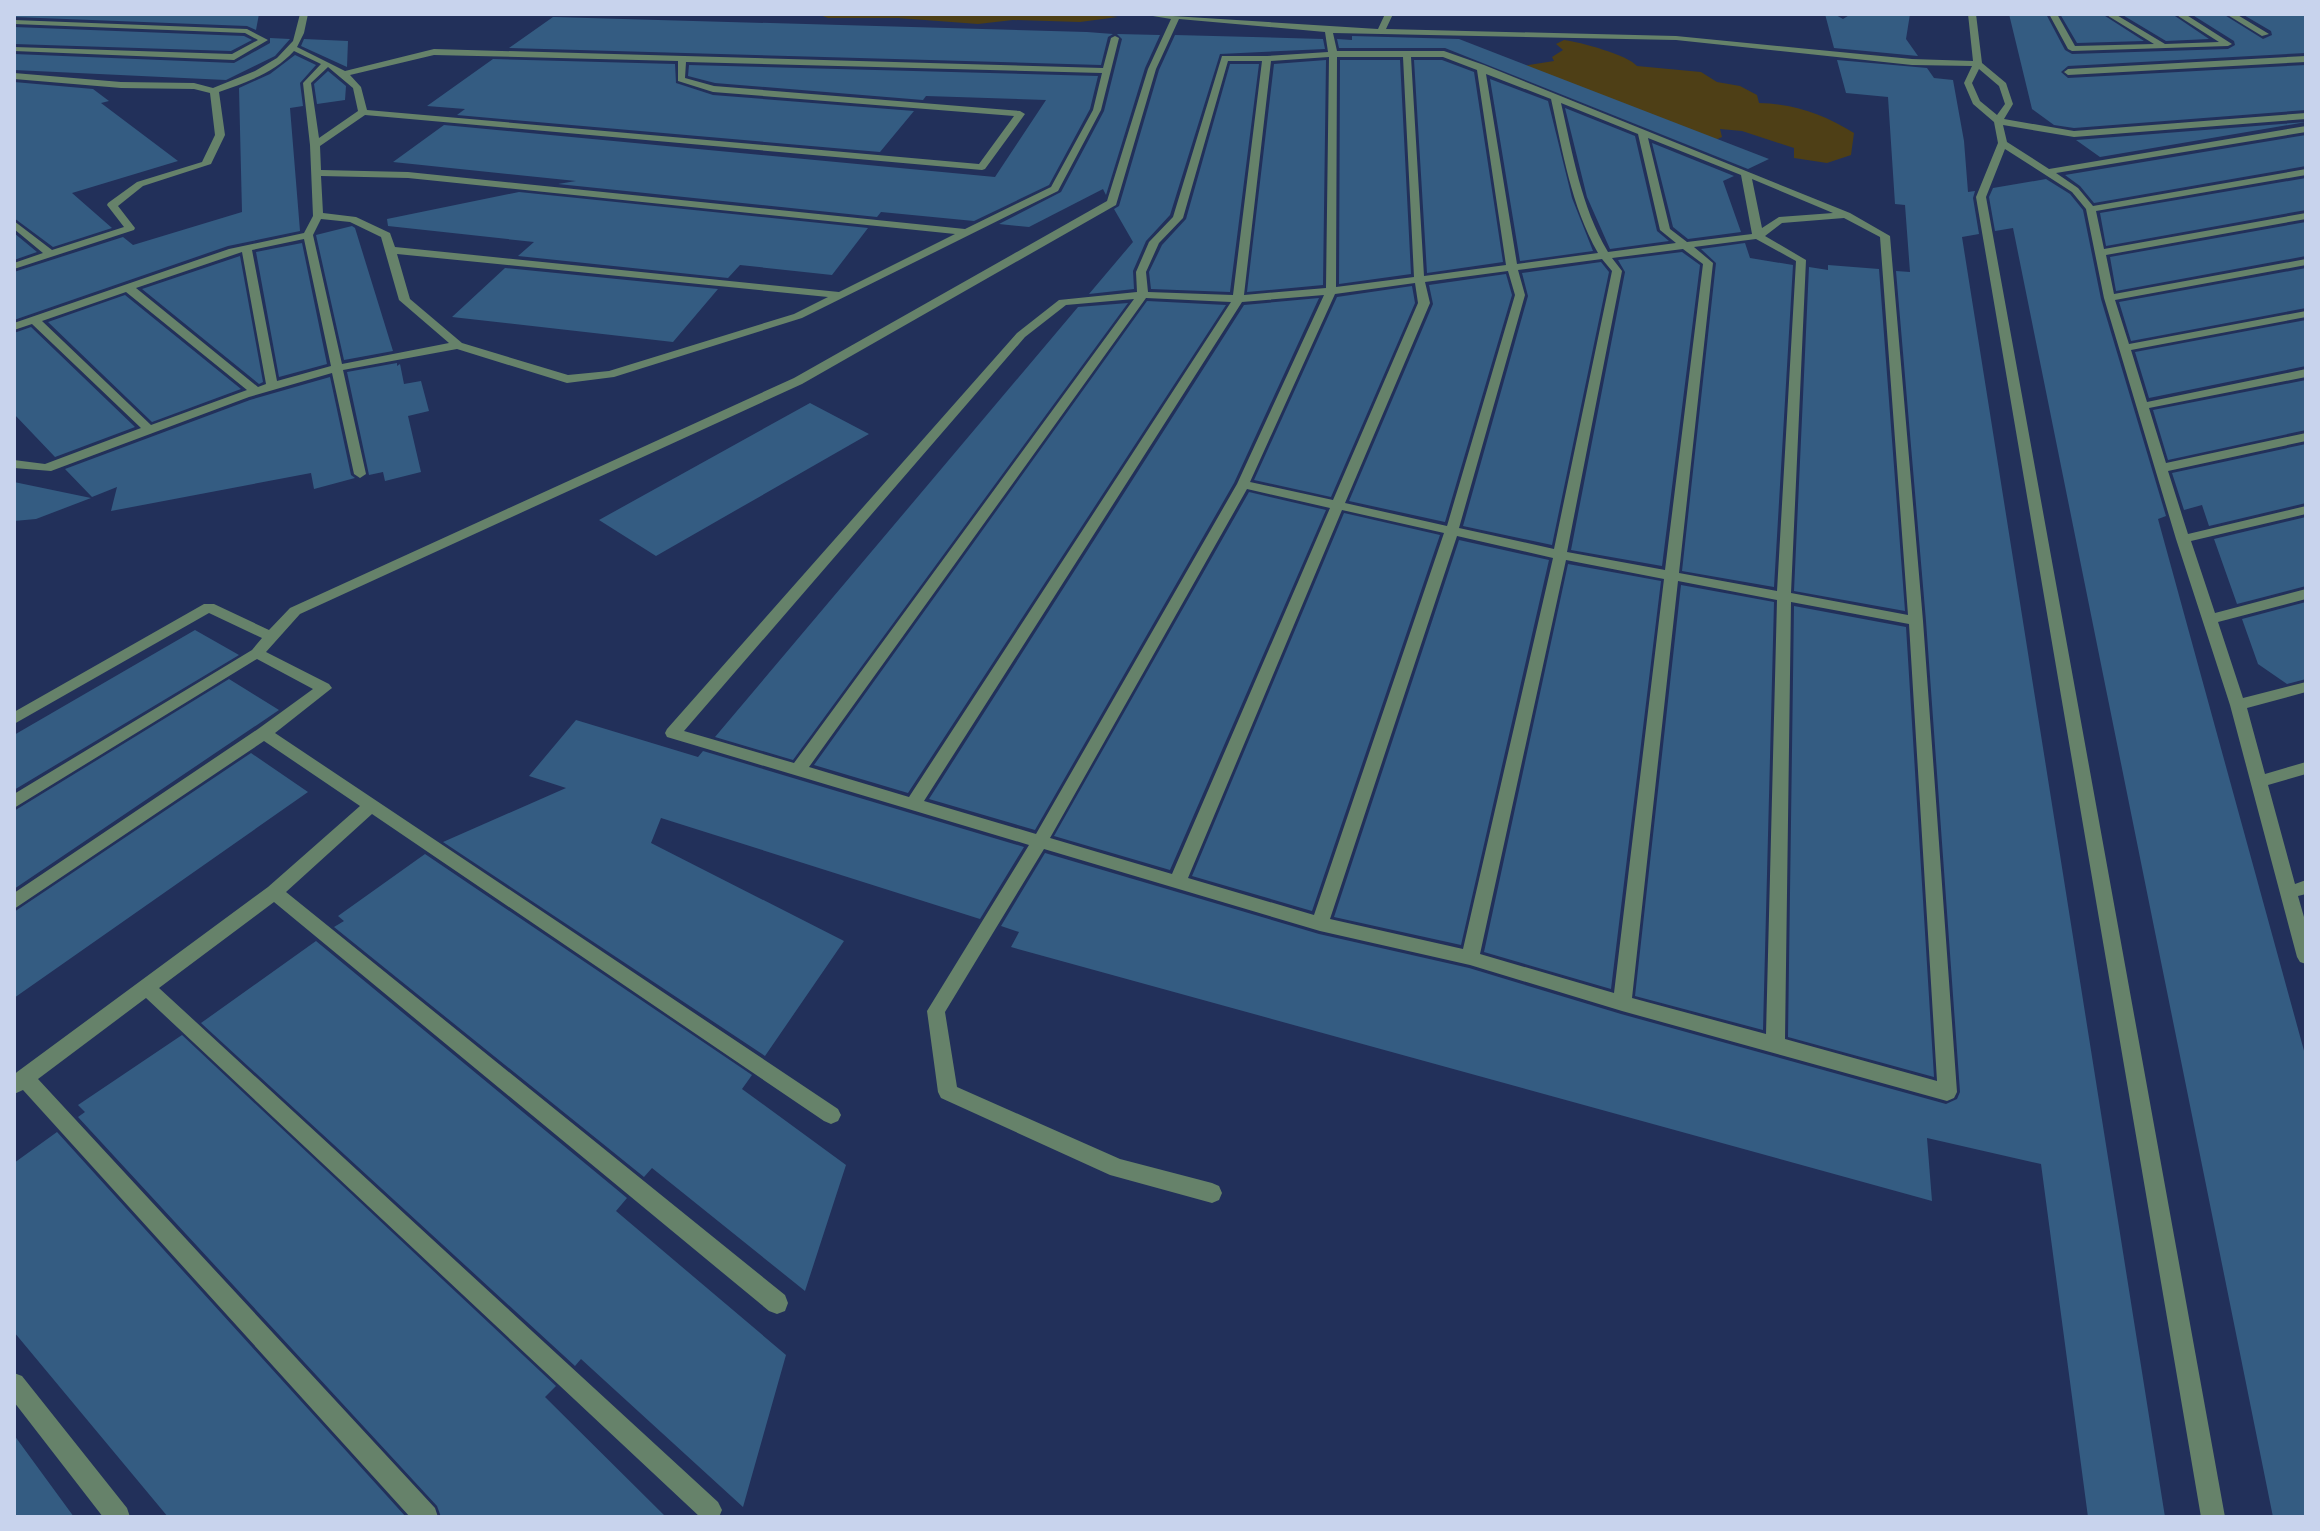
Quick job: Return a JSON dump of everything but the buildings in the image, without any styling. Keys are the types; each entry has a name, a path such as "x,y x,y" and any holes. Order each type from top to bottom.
{"lane":[{"path":"14,76 121,85 194,86 214,91 244,81 293,48 301,34 304,14"},
{"path":"1145,14 1329,30 1676,38 1912,62 1978,64 2005,90 2009,104 1998,121 2003,143 1981,197 2213,1517"},
{"path":"1221,21 1260,14"},
{"path":"1381,31 1389,14"},
{"path":"1972,14 1978,64 1968,83 1976,102 1998,121 2074,134 2306,116"},
{"path":"2053,14 2072,49 2228,44 2179,14"},
{"path":"2109,14 2164,46"},
{"path":"2230,14 2265,34"},
{"path":"14,802 257,653 295,611 798,381 1112,203 1152,69 1176,17"},
{"path":"14,22 247,31 264,40 234,57 14,49"},
{"path":"1212,1193 1117,1168 948,1092 936,1011 1039,843 1243,484 1331,291 1333,54 1329,30"},
{"path":"318,216 352,219 386,235 405,300 458,345 567,379 610,374 798,316 1055,189 1097,110 1115,38"},
{"path":"293,48 347,73 364,96 363,112"},
{"path":"347,73 434,52 1107,71"},
{"path":"1177,883 1424,303 1419,279 1407,53"},
{"path":"798,770 1143,295 1141,272 1154,242 1178,218 1225,58 1444,54 1746,173 1846,215 1885,236 1916,621 1947,1092 1470,958 1320,924 1039,843 673,733 1021,335 1063,302 1143,295 1238,299 1331,291 1758,236 1779,220 1846,215"},
{"path":"315,145 363,112 982,167 1020,114 713,89 681,79 682,59"},
{"path":"913,804 1238,299 1267,59"},
{"path":"2068,72 2306,59"},
{"path":"326,64 307,83 315,145 318,216 308,235 360,474"},
{"path":"1320,924 1452,531 1520,295 1512,267 1481,67"},
{"path":"14,266 130,228 112,205 140,184 206,164 220,135 214,91"},
{"path":"1470,958 1560,555 1617,271 1601,255 1589,233 1555,96"},
{"path":"2045,172 2306,129"},
{"path":"1622,1003 1708,263 1665,230 1642,131"},
{"path":"2003,143 2075,190 2091,209 2109,298 2238,705 2259,782 2297,889 2306,957"},
{"path":"2091,209 2306,172"},
{"path":"316,173 408,175 966,233"},
{"path":"1746,173 1758,236"},
{"path":"2100,253 2306,216"},
{"path":"14,224 50,254"},
{"path":"14,327 246,248 308,235"},
{"path":"1758,236 1801,260 1784,595 1775,1042"},
{"path":"246,248 272,386"},
{"path":"391,250 840,295"},
{"path":"2109,298 2306,262"},
{"path":"127,287 256,391"},
{"path":"2125,348 2306,314"},
{"path":"34,320 149,429"},
{"path":"14,464 46,468 272,386 337,368 458,345"},
{"path":"2143,406 2306,373"},
{"path":"2163,468 2306,437"},
{"path":"1243,484 1560,555 1916,621"},
{"path":"2183,539 2306,510"},
{"path":"2211,619 2306,594"},
{"path":"14,719 209,607 271,637"},
{"path":"14,902 264,733 324,688 257,653"},
{"path":"2238,705 2306,687"},
{"path":"264,733 831,1115"},
{"path":"2259,782 2306,768"},
{"path":"371,805 274,892 19,1082 426,1517"},
{"path":"274,892 777,1303"},
{"path":"147,988 710,1510"},
{"path":"14,1384 118,1517"}],"shaded area":[{"path":"817,14 1095,14 1118,17 1080,22 1013,20 978,24 898,18 828,18"},
{"path":"1564,40 1614,53 1637,66 1701,72 1717,82 1740,86 1757,95 1759,103 1785,105 1820,115 1854,133 1851,155 1827,163 1794,158 1794,148 1742,131 1720,129 1722,137 1709,143 1523,66 1554,61 1552,57 1563,50 1556,44"}]}
